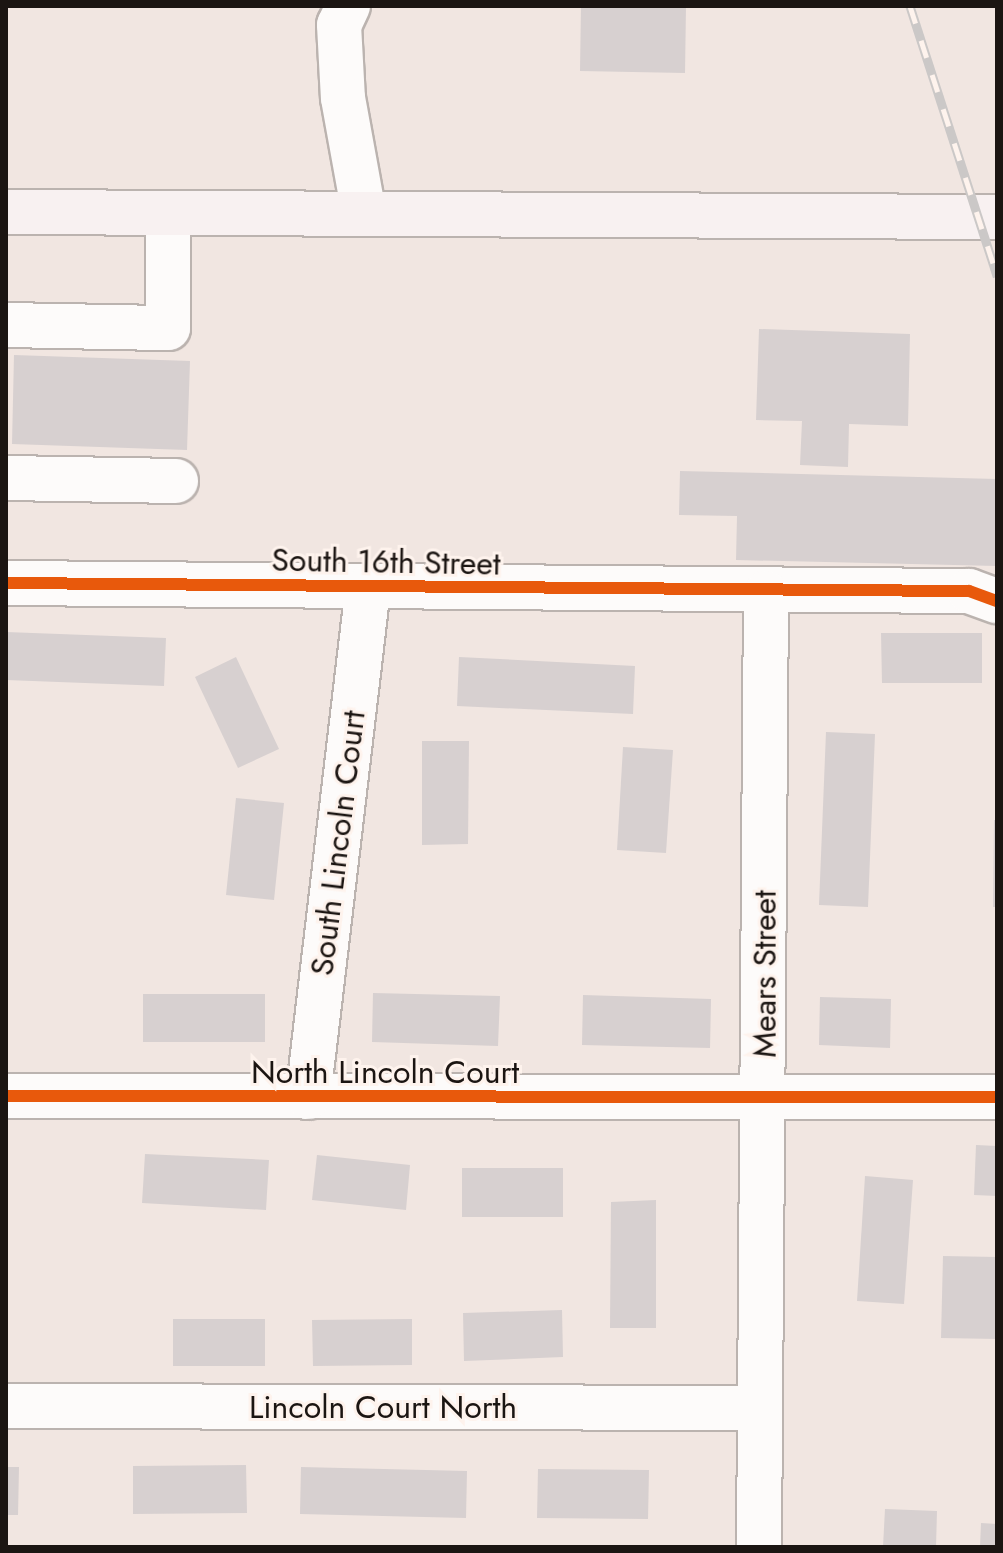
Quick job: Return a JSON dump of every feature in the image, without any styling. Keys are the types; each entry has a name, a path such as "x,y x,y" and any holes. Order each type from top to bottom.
{"main road":[{"path":"6,212 997,217"}],"street":[{"path":"348,6 339,25 343,98 364,214"},
{"path":"6,325 168,328 168,213"},
{"path":"6,478 176,481"},
{"name":"South 16th Street","path":"6,583 766,593 969,591 997,601"},
{"name":"South Lincoln Court","path":"308,1097 368,588"},
{"name":"Mears Street","path":"759,1547 766,593"},
{"name":"North Lincoln Court","path":"6,1096 997,1097"},
{"name":"Lincoln Court North","path":"6,1406 760,1408"}],"building":[{"path":"581,6 686,6 685,73 580,71"},
{"path":"759,329 910,334 908,426 849,424 848,467 800,465 802,421 756,420"},
{"path":"14,355 190,361 187,450 12,444"},
{"path":"680,471 997,479 997,566 736,560 737,516 679,515"},
{"path":"6,632 166,638 164,686 6,680"},
{"path":"881,633 982,633 982,683 882,683"},
{"path":"236,657 279,749 238,768 195,677"},
{"path":"459,657 635,666 633,714 457,706"},
{"path":"826,732 875,734 868,907 819,905"},
{"path":"422,741 469,741 468,844 422,845"},
{"path":"623,747 673,750 666,853 617,850"},
{"path":"236,798 284,803 274,900 226,895"},
{"path":"994,820 997,820 997,907 993,907"},
{"path":"373,993 500,996 498,1046 372,1042"},
{"path":"143,994 265,994 265,1042 143,1042"},
{"path":"583,995 711,999 710,1048 582,1045"},
{"path":"820,997 891,999 890,1048 819,1045"},
{"path":"976,1145 997,1146 997,1196 974,1195"},
{"path":"145,1154 269,1160 266,1210 142,1203"},
{"path":"317,1155 410,1165 406,1210 312,1200"},
{"path":"462,1168 563,1168 563,1217 462,1217"},
{"path":"865,1176 913,1180 904,1304 857,1301"},
{"path":"656,1200 656,1328 610,1328 611,1202"},
{"path":"943,1256 997,1257 997,1339 941,1338"},
{"path":"562,1310 563,1357 464,1361 463,1313"},
{"path":"173,1319 265,1319 265,1366 173,1366"},
{"path":"412,1319 412,1365 313,1366 312,1320"},
{"path":"246,1465 247,1513 133,1514 133,1466"},
{"path":"6,1467 19,1467 18,1515 6,1515"},
{"path":"301,1467 467,1471 466,1518 300,1514"},
{"path":"538,1469 649,1470 648,1519 537,1518"},
{"path":"885,1509 937,1511 936,1547 883,1547"},
{"path":"981,1523 997,1524 997,1547 980,1547"}],"railway":[{"path":"910,6 997,276"}],"cycle path":[{"path":"6,583 969,591 997,601"},
{"path":"6,1096 997,1097"}]}
